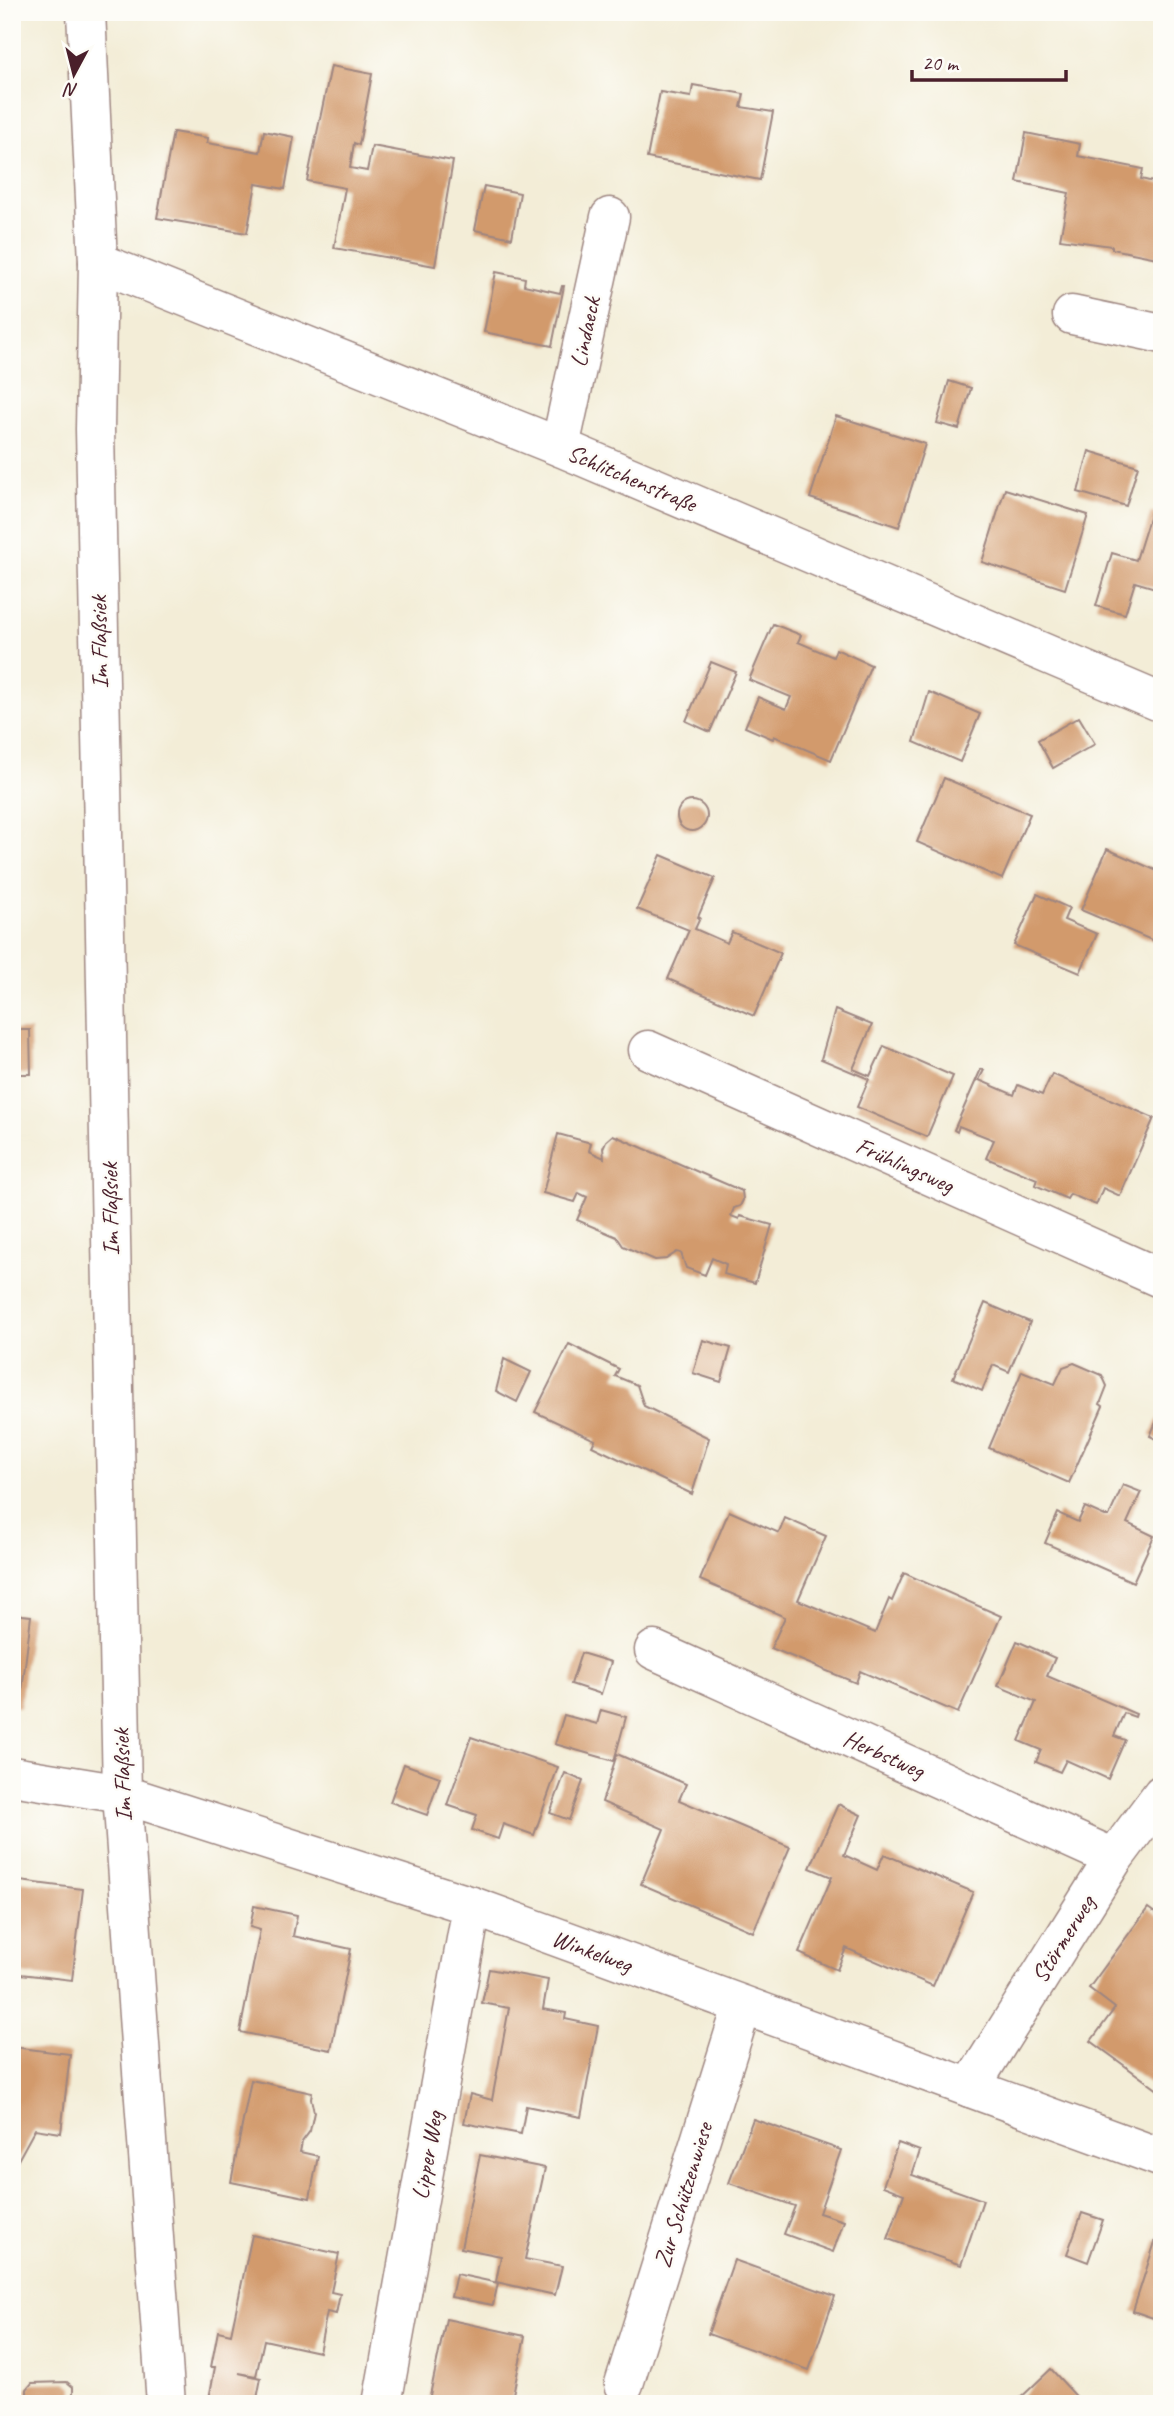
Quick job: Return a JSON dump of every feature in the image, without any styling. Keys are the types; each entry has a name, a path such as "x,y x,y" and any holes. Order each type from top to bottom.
{"street":[{"name":"Im Flaßsiek","path":"86,12 98,261 95,442 122,1794 166,2404"},
{"name":"Lindaeck","path":"560,447 610,217"},
{"name":"Schlitchenstraße","path":"98,261 560,447 1162,703"},
{"path":"1072,315 1162,334"},
{"name":"Frühlingsweg","path":"648,1050 1162,1279"},
{"name":"Herbstweg","path":"654,1650 1114,1858"},
{"name":"Winkelweg","path":"12,1776 122,1794 472,1906 1162,2158"},
{"name":"Störmerweg","path":"970,2088 1114,1858 1162,1794"},
{"name":"Lipper Weg","path":"382,2404 472,1906"},
{"name":"Zur Schützenwiese","path":"624,2384 743,2007"}],"building":[{"path":"331,66 372,74 359,145 354,143 350,168 367,171 372,146 453,161 435,266 334,248 345,188 307,181"},
{"path":"693,85 744,94 741,107 773,112 760,180 647,158 660,92 691,97"},
{"path":"264,131 294,137 285,189 256,184 247,233 157,218 173,132 208,138 207,143 260,152"},
{"path":"1026,133 1080,144 1078,156 1143,169 1141,179 1162,184 1162,259 1112,249 1112,246 1060,239 1069,193 1017,182"},
{"path":"484,186 520,193 512,238 475,230"},
{"path":"496,272 525,278 524,285 560,293 564,286 552,346 484,332"},
{"path":"949,381 971,388 959,429 937,423"},
{"path":"836,416 925,444 899,527 810,498"},
{"path":"1089,451 1138,466 1126,506 1078,492"},
{"path":"1005,489 1088,515 1065,589 982,562"},
{"path":"1151,512 1162,515 1162,590 1135,582 1125,614 1096,606 1112,553 1136,560"},
{"path":"773,624 801,635 798,642 833,657 836,649 871,665 831,760 745,727 758,697 786,709 791,697 749,680"},
{"path":"711,662 736,672 710,732 686,721"},
{"path":"929,692 980,714 960,762 914,742"},
{"path":"1079,717 1095,744 1053,768 1038,740"},
{"path":"944,778 1030,814 1002,879 917,842"},
{"path":"692,801 703,805 707,816 703,827 692,831 681,827 677,816 681,805"},
{"path":"1107,849 1162,873 1162,929 1156,942 1081,910"},
{"path":"661,855 715,878 695,929 727,943 732,932 781,953 754,1016 668,979 689,930 637,909"},
{"path":"1037,894 1069,908 1064,920 1097,934 1080,973 1014,945"},
{"path":"835,1010 872,1025 853,1069 870,1076 884,1046 953,1076 927,1137 857,1107 869,1079 821,1059"},
{"path":"12,1030 30,1030 31,1074 12,1074"},
{"path":"981,1069 984,1070 979,1080 1014,1095 1018,1085 1042,1095 1052,1074 1154,1118 1120,1196 1103,1188 1096,1205 1070,1194 1067,1199 1035,1185 1037,1179 986,1158 994,1140 959,1126 957,1132 954,1130"},
{"path":"558,1134 591,1143 589,1151 604,1158 603,1148 613,1135 742,1191 743,1200 740,1206 734,1208 731,1216 772,1225 755,1283 724,1274 726,1264 712,1258 705,1275 686,1268 681,1253 655,1260 623,1246 617,1237 577,1220 587,1197 579,1193 575,1202 543,1193"},
{"path":"985,1303 1030,1322 1009,1372 993,1365 982,1391 953,1378"},
{"path":"703,1340 731,1348 721,1382 693,1373"},
{"path":"569,1344 619,1369 615,1376 637,1385 644,1406 709,1438 692,1494 592,1446 595,1440 535,1412"},
{"path":"504,1359 531,1372 517,1402 496,1391"},
{"path":"1074,1363 1102,1375 1107,1386 1100,1404 1103,1406 1069,1483 989,1448 1022,1371 1055,1384 1063,1367"},
{"path":"1162,1409 1162,1442 1150,1436"},
{"path":"1123,1485 1141,1492 1127,1523 1154,1536 1133,1582 1045,1543 1058,1513 1078,1522 1085,1507 1109,1516"},
{"path":"729,1511 779,1533 785,1518 826,1536 798,1600 875,1633 889,1599 892,1601 904,1573 1001,1616 958,1713 860,1671 856,1683 771,1648 785,1617 700,1580"},
{"path":"12,1614 31,1616 20,1707 12,1707"},
{"path":"1017,1641 1055,1658 1047,1676 1136,1714 1135,1717 1124,1713 1114,1736 1125,1740 1108,1779 1066,1760 1060,1772 1036,1762 1041,1750 1019,1741 1036,1702 998,1686"},
{"path":"581,1653 611,1662 601,1694 571,1684"},
{"path":"601,1710 626,1717 614,1761 555,1744 564,1715 597,1724"},
{"path":"471,1737 558,1767 534,1835 503,1824 498,1839 472,1830 477,1815 447,1805"},
{"path":"617,1754 686,1784 679,1800 790,1847 753,1932 641,1884 664,1829 602,1802"},
{"path":"404,1764 440,1777 427,1815 390,1802"},
{"path":"565,1773 583,1781 569,1820 550,1813"},
{"path":"838,1804 861,1815 844,1855 877,1870 884,1854 973,1892 933,1986 846,1948 837,1970 799,1953 832,1877 810,1868"},
{"path":"12,1880 83,1889 72,1980 12,1973"},
{"path":"254,1906 297,1915 293,1936 351,1949 331,2050 240,2032 260,1930 250,1927"},
{"path":"1148,1908 1162,1918 1162,2093 1091,2041 1115,2008 1089,1988"},
{"path":"489,1969 548,1980 543,2009 566,2013 565,2019 598,2026 581,2117 526,2106 521,2134 464,2123 470,2094 492,2100 509,2008 482,2003"},
{"path":"12,2047 70,2054 61,2133 35,2129 12,2171"},
{"path":"251,2080 312,2093 314,2112 310,2131 302,2142 300,2152 318,2156 310,2198 231,2182"},
{"path":"753,2119 841,2150 819,2213 844,2221 833,2252 784,2234 795,2206 729,2183"},
{"path":"898,2143 920,2151 912,2175 983,2200 961,2265 888,2239 904,2194 883,2186"},
{"path":"480,2155 545,2168 525,2259 562,2266 555,2295 496,2282 501,2256 461,2248"},
{"path":"1082,2213 1103,2220 1088,2262 1067,2254"},
{"path":"252,2235 339,2254 331,2292 340,2294 336,2314 327,2312 319,2352 264,2340 256,2376 239,2373 261,2378 256,2404 208,2404 218,2331 231,2334"},
{"path":"1156,2239 1162,2241 1162,2321 1133,2311"},
{"path":"734,2260 835,2296 809,2370 708,2334"},
{"path":"456,2274 498,2283 493,2305 451,2297"},
{"path":"446,2319 525,2336 511,2404 449,2404 429,2400"},
{"path":"1051,2369 1083,2404 1014,2404"},
{"path":"67,2382 73,2387 73,2404 27,2404 27,2389 32,2383"}]}
